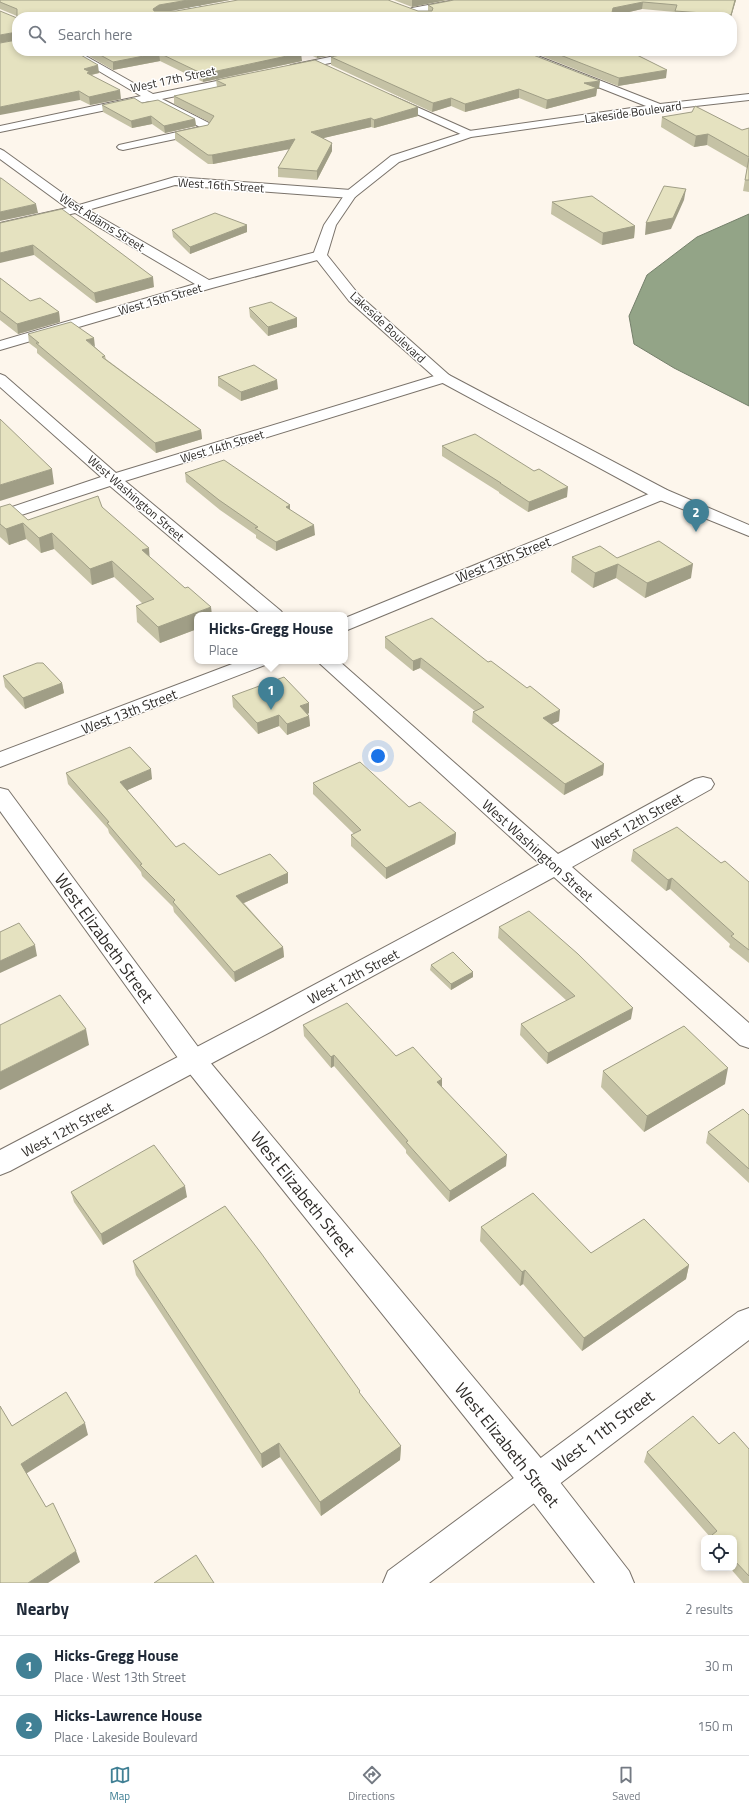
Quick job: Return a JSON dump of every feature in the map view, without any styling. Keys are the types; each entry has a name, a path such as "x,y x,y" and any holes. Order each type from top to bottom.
{"street":[{"path":"179,0 205,12"},
{"path":"400,7 412,11 469,0"},
{"path":"187,12 214,7"},
{"path":"79,56 150,97 207,126 204,130 123,147"},
{"path":"301,56 331,70"},
{"path":"279,71 350,56"},
{"path":"529,56 660,107"},
{"name":"West 17th Street","path":"0,129 256,76"},
{"path":"379,92 469,134"},
{"name":"Lakeside Boulevard","path":"749,97 660,107 469,134 395,159 351,194 330,225 320,255 354,298 444,378 661,494 749,531"},
{"name":"West Adams Street","path":"0,153 77,209 208,285"},
{"name":"West 16th Street","path":"0,227 77,209 175,180 351,194"},
{"name":"West 15th Street","path":"0,346 208,285 320,255"},
{"name":"West 14th Street","path":"0,517 112,479 444,378"},
{"name":"West Washington Street","path":"0,380 112,479 270,612"},
{"name":"West 13th Street","path":"348,625 661,494"},
{"name":"West 13th Street","path":"0,760 250,664"},
{"name":"West Washington Street","path":"330,664 749,1038"},
{"name":"West 12th Street","path":"0,1164 195,1062 556,866 703,784"},
{"name":"West Elizabeth Street","path":"0,795 195,1062 537,1480 618,1583"},
{"name":"West 11th Street","path":"400,1583 749,1322"}],"shaded area":[{"path":"749,214 749,406 674,368 634,344 629,316 647,275 697,237"}],"building":[{"path":"0,0 188,0 159,5 153,9 154,11 176,11 238,0 388,0 418,11 432,11 433,8 428,5 454,0 735,0 732,12 675,11 677,5 643,2 613,8 612,12 17,12 17,9 0,2"},
{"path":"0,11 12,16 12,33 0,35"},
{"path":"12,41 12,56 83,56 98,65 84,69 90,72 87,73 120,90 89,97 79,91 0,107 0,43"},
{"path":"102,56 144,56 113,62"},
{"path":"165,56 287,56 203,74"},
{"path":"536,56 600,81 584,83 597,88 547,100 519,89 465,104 451,98 433,103 331,57"},
{"path":"563,56 639,56 667,70 619,78"},
{"path":"315,60 418,107 374,120 371,118 311,132 332,143 317,171 278,168 295,139 208,155 175,132 208,125 214,116 174,96 226,85 216,80"},
{"path":"134,98 142,103 158,100 195,119 164,126 151,116 131,121 102,105"},
{"path":"695,106 742,130 749,128 749,157 708,134 696,136 662,117 692,112"},
{"path":"749,158 749,180 745,180"},
{"path":"1,178 36,204 0,212"},
{"path":"664,186 686,189 673,218 646,223"},
{"path":"592,196 635,226 603,233 552,202"},
{"path":"62,209 153,277 94,293 33,245 0,253 0,223"},
{"path":"215,213 247,225 190,247 172,230"},
{"path":"0,278 30,301 40,298 59,312 17,324 0,311"},
{"path":"271,302 297,318 268,327 249,308"},
{"path":"71,322 94,338 86,340 105,356 102,357 201,430 155,443 36,343 39,343 28,334"},
{"path":"254,365 277,380 241,392 218,377"},
{"path":"0,419 52,469 0,485"},
{"path":"475,434 534,471 539,469 568,487 529,502 442,446"},
{"path":"224,460 290,505 286,507 314,525 276,542 255,528 258,527 219,500 185,473"},
{"path":"98,496 102,507 149,548 142,550 185,588 188,587 211,607 194,612 194,613 158,627 136,606 154,599 112,561 90,569 52,533 39,538 23,523 6,529 0,524 0,507 10,504 28,520"},
{"path":"659,541 693,564 647,583 618,564 595,573 572,557 600,546 617,558"},
{"path":"432,618 488,662 491,661 527,688 530,686 560,710 543,718 604,764 565,784 473,712 484,707 421,658 413,661 385,637"},
{"path":"37,663 43,663 62,683 23,698 3,676"},
{"path":"284,677 309,703 300,706 309,716 287,724 279,715 257,723 232,696"},
{"path":"130,747 151,769 120,782 176,847 184,843 219,875 270,854 288,873 236,896 283,947 234,972 173,902 175,900 140,865 142,864 107,823 109,822 66,773"},
{"path":"360,762 409,807 420,802 456,833 386,868 351,835 361,830 313,783"},
{"path":"677,827 721,863 725,861 749,882 749,950 731,936 734,934 672,878 668,880 633,850"},
{"path":"529,911 578,954 633,1008 548,1053 521,1024 575,996 499,927"},
{"path":"19,923 35,945 0,961 0,932"},
{"path":"453,952 473,972 451,984 431,965"},
{"path":"60,995 86,1029 0,1072 0,1025"},
{"path":"347,1003 396,1056 413,1047 442,1079 437,1082 507,1155 450,1191 406,1142 408,1141 334,1055 331,1057 303,1025"},
{"path":"684,1026 728,1068 647,1116 603,1071"},
{"path":"743,1109 749,1115 749,1169 708,1132"},
{"path":"154,1145 185,1186 101,1234 71,1192"},
{"path":"533,1193 591,1253 644,1219 689,1265 584,1338 525,1270 522,1272 481,1227"},
{"path":"225,1206 261,1253 360,1391 359,1392 401,1446 320,1502 279,1443 261,1454 133,1261"},
{"path":"66,1392 85,1423 21,1464 46,1507 53,1503 76,1551 28,1583 0,1583 0,1406 12,1426"},
{"path":"693,1416 719,1444 734,1432 749,1449 749,1576 737,1563 737,1535 712,1535 717,1531 647,1452"},
{"path":"196,1555 214,1583 154,1583"}],"place":[{"name":"Hicks-Lawrence House","path":"696,532"},
{"name":"Hicks-Gregg House","path":"271,710"}]}
